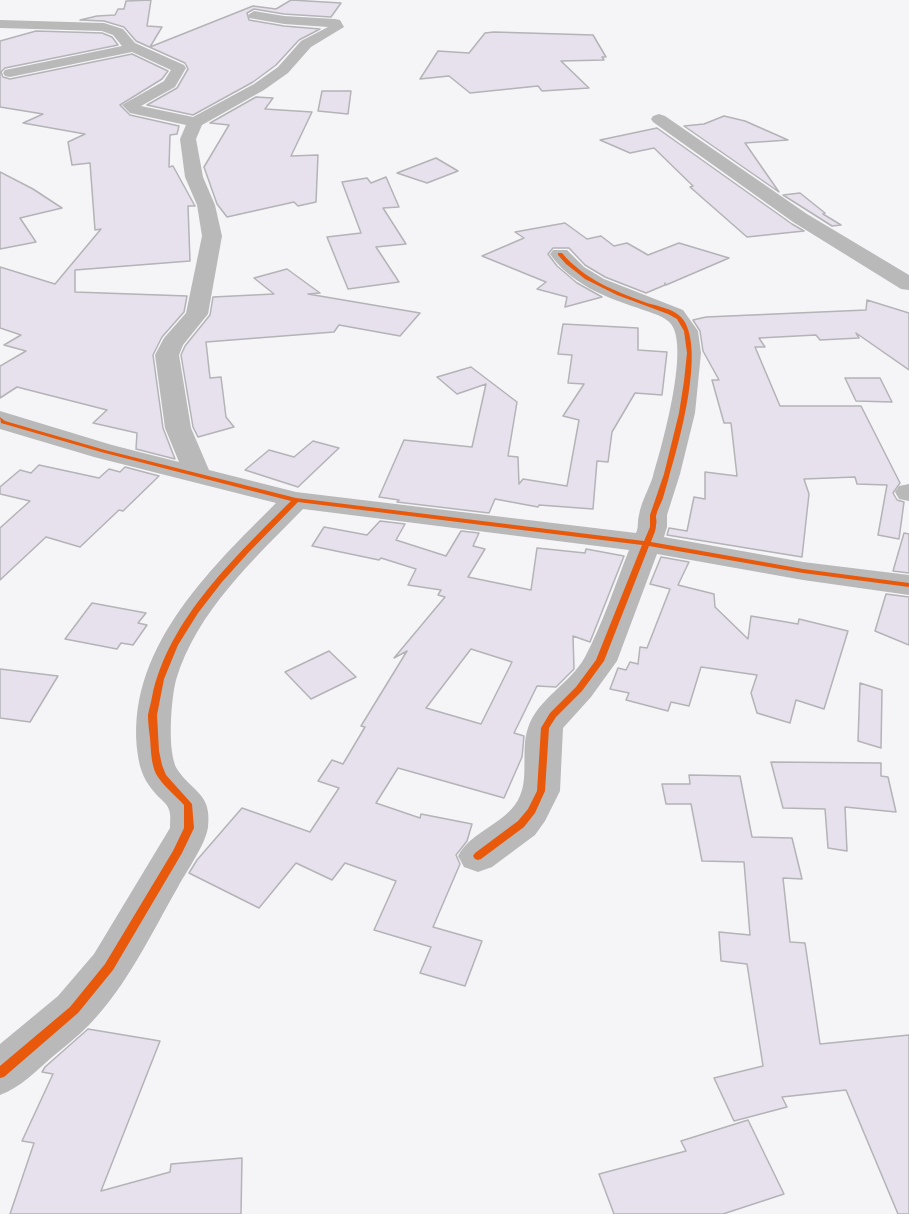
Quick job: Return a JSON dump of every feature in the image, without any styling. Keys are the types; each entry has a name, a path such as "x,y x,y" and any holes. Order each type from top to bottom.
{"street":[{"path":"0,24 39,27 81,25 104,27 118,32 132,48 176,64 179,68 170,84 130,105 136,110 195,122 259,87 283,70 306,44 337,27 335,23 254,15"},
{"path":"10,73 132,48"},
{"path":"660,119 800,218 909,284"},
{"path":"195,122 188,141 194,177 206,205 212,236 197,314 172,343 167,355 178,428 197,473"},
{"path":"478,856 521,824 532,811 541,792 545,728 553,715 579,689 600,661 653,527 653,515 682,421 688,370 687,327 684,321 672,314 624,297 582,276 571,268 560,254"},
{"path":"1,422 103,451 197,473 296,500 645,543 802,571 909,585"},
{"path":"0,1073 74,1010 102,975 177,853 189,828 188,804 160,773 152,736 154,704 162,673 198,608 226,573 296,500"}],"building":[{"path":"151,0 147,26 162,27 150,47 253,6 276,9 291,0 341,3 331,17 284,14 254,9 247,13 249,20 320,29 299,40 276,65 253,82 193,115 147,105 177,88 188,69 185,63 136,41 124,27 104,21 80,20 115,15 118,9 124,9 126,1"},
{"path":"36,31 102,33 112,37 118,45 5,68 1,72 3,77 10,79 132,54 168,71 162,79 120,105 130,115 179,126 177,134 170,135 169,167 173,166 195,206 188,206 190,261 75,270 75,292 187,296 184,312 162,337 153,355 163,428 175,459 136,449 137,433 93,423 107,410 17,387 0,398 0,366 26,351 4,345 21,335 0,328 0,267 55,284 101,229 95,230 90,163 72,165 68,142 85,134 23,123 43,114 0,107 0,41"},
{"path":"485,33 593,35 606,57 602,57 604,60 561,61 589,88 542,91 538,86 470,93 449,76 420,79 438,51 469,53"},
{"path":"322,91 351,91 348,114 318,111"},
{"path":"256,97 273,98 265,109 312,112 291,156 318,155 316,202 298,206 294,202 227,217 217,204 204,167 229,125 210,123"},
{"path":"724,116 745,121 788,140 745,143 779,192 684,126 704,124"},
{"path":"657,128 804,231 747,237 690,187 693,186 654,148 630,153 600,140"},
{"path":"436,158 458,171 427,183 397,173"},
{"path":"0,172 33,189 62,208 20,218 36,242 0,249"},
{"path":"386,177 399,207 383,208 406,244 376,247 399,282 348,289 327,237 361,233 342,182 367,178 371,183"},
{"path":"800,193 825,213 823,214 841,225 832,226 783,195"},
{"path":"565,223 587,239 601,236 614,246 627,243 648,255 679,243 729,258 666,285 665,283 646,293 605,277 585,265 569,248 553,248 548,254 557,266 577,283 602,297 565,307 567,297 537,289 546,282 482,256 524,238 515,232"},
{"path":"287,269 320,293 308,294 420,313 400,336 339,325 334,332 206,342 210,378 221,377 226,417 234,427 198,437 193,427 181,355 185,346 210,315 213,297 274,294 254,278"},
{"path":"867,300 909,313 909,370 856,333 859,338 820,340 816,335 759,338 765,347 755,347 780,406 861,406 900,483 893,493 897,500 904,502 899,539 878,535 887,485 857,484 855,477 804,479 809,494 802,557 667,535 669,528 687,531 694,497 705,499 705,472 737,476 731,423 724,423 712,380 719,380 703,351 700,331 693,320 706,317 866,310"},
{"path":"563,324 638,328 638,350 667,352 662,395 635,393 612,432 608,462 597,461 593,509 539,505 538,507 495,499 489,513 397,502 399,500 379,497 404,440 472,447 486,384 457,394 437,377 471,367 517,402 508,456 518,457 519,484 523,479 567,486 579,420 563,416 584,384 568,383 572,355 558,354"},
{"path":"845,378 880,378 892,402 856,401"},
{"path":"313,441 339,448 298,487 245,470 269,450 294,457"},
{"path":"39,465 99,478 109,469 120,472 125,467 159,476 123,511 119,510 80,547 46,537 0,580 0,528 30,501 0,494 0,487 20,470 31,473"},
{"path":"380,521 405,524 396,540 446,556 461,531 479,533 473,546 485,549 468,577 531,590 537,548 585,553 586,549 624,556 590,642 573,636 574,669 556,687 537,686 514,733 524,736 522,757 504,798 398,768 376,803 420,818 421,814 472,824 467,841 456,855 460,864 433,927 482,941 465,986 420,973 431,947 374,930 396,881 345,863 332,880 296,863 259,908 189,873 197,860 242,808 310,832 339,788 318,781 332,760 343,764 365,727 361,726 407,651 394,658 445,597 438,595 441,590 408,585 416,569 381,558 379,560 312,546 324,527 367,535","holes":["471,649 512,662 481,724 426,708"]},
{"path":"904,533 909,534 909,573 893,571"},
{"path":"661,557 689,562 678,585 714,594 715,607 748,639 751,616 798,624 799,619 848,631 824,709 796,700 790,723 757,713 751,693 757,675 701,667 689,706 671,702 668,711 626,700 629,693 610,689 618,668 626,670 630,662 638,664 640,647 647,648 670,589 650,584"},
{"path":"886,594 909,597 909,645 875,631"},
{"path":"92,603 146,613 138,623 147,625 133,645 121,643 117,649 65,639"},
{"path":"329,651 356,677 311,699 285,672"},
{"path":"0,669 58,676 30,722 0,718"},
{"path":"860,683 882,690 881,748 858,741"},
{"path":"771,762 881,763 881,776 888,777 896,812 845,807 847,851 828,848 825,809 783,808"},
{"path":"689,775 740,776 752,837 792,838 802,879 783,878 790,942 805,943 820,1044 909,1035 909,1214 898,1214 846,1090 782,1097 787,1107 734,1121 714,1078 763,1066 747,964 721,961 719,932 750,935 744,862 702,861 691,804 666,804 662,784 690,784"},
{"path":"88,1029 160,1041 101,1191 170,1172 171,1164 242,1158 241,1214 10,1214 34,1143 22,1141 53,1074 42,1072"},
{"path":"748,1120 784,1194 723,1214 614,1214 599,1174 686,1151 681,1141"}],"cycle path":[{"path":"478,856 521,824 532,811 541,791 545,728 553,715 579,689 600,661 653,527 653,515 675,445 687,381 689,353 687,331 679,318 597,284 577,271 560,254"},
{"path":"0,419 3,422 103,451 296,500 645,543 803,571 909,585"},
{"path":"0,1073 74,1010 109,967 177,853 189,828 188,804 169,785 157,765 153,715 160,679 174,645 195,612 245,551 296,500"}]}
